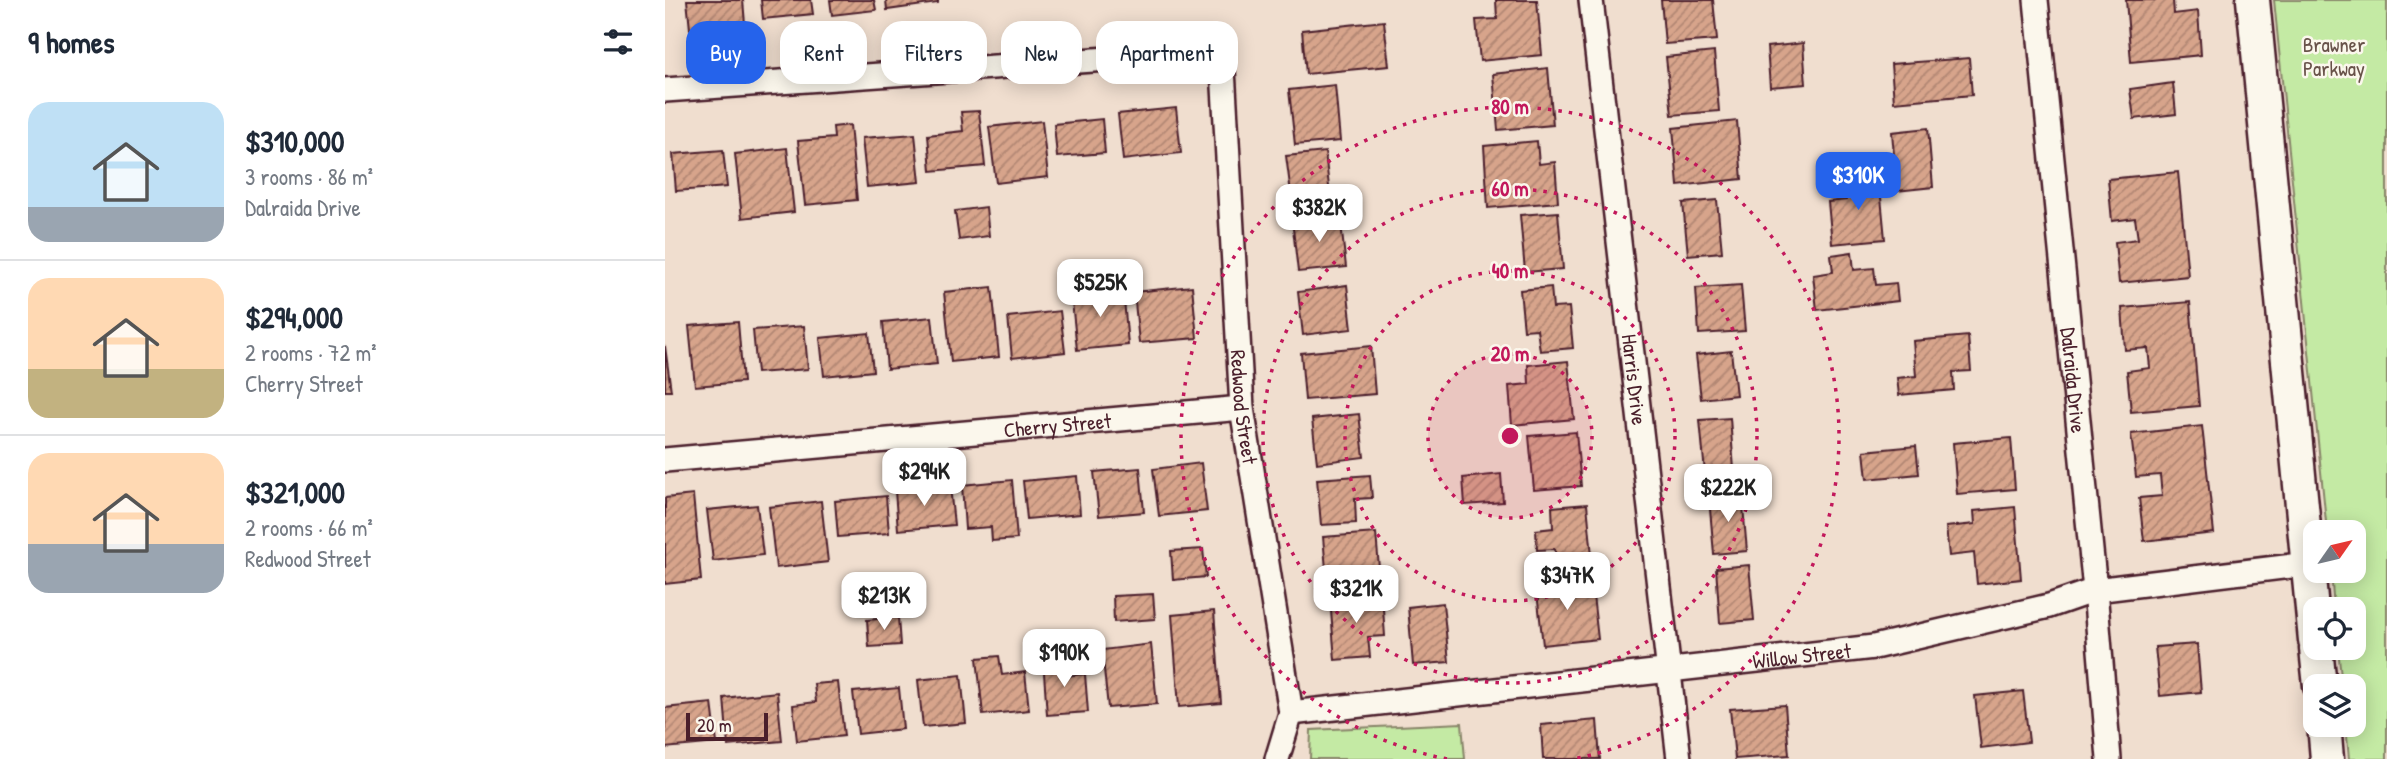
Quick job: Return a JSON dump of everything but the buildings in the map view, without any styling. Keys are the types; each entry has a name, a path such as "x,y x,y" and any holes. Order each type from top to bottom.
{"street":[{"name":"Harris Drive","path":"1591,0 1679,759"},
{"name":"Dalraida Drive","path":"2036,0 2095,590 2109,759"},
{"path":"2253,0 2304,520"},
{"name":"Redwood Street","path":"665,89 1222,51 1242,408 1291,713 1273,759"},
{"name":"Cherry Street","path":"665,460 1242,408"},
{"name":"Willow Street","path":"1291,713 1874,647 2049,606 2095,590 2303,565"},
{"path":"2325,737 2327,759"}],"green space":[{"name":"Brawner Parkway","path":"2274,0 2387,0 2387,759 2349,759 2347,737 2366,737 2366,674 2341,674 2339,660 2366,660 2366,597 2333,597 2332,583 2366,583 2366,520 2326,520"},
{"path":"1462,723 1465,759 1310,759 1311,730"}]}
